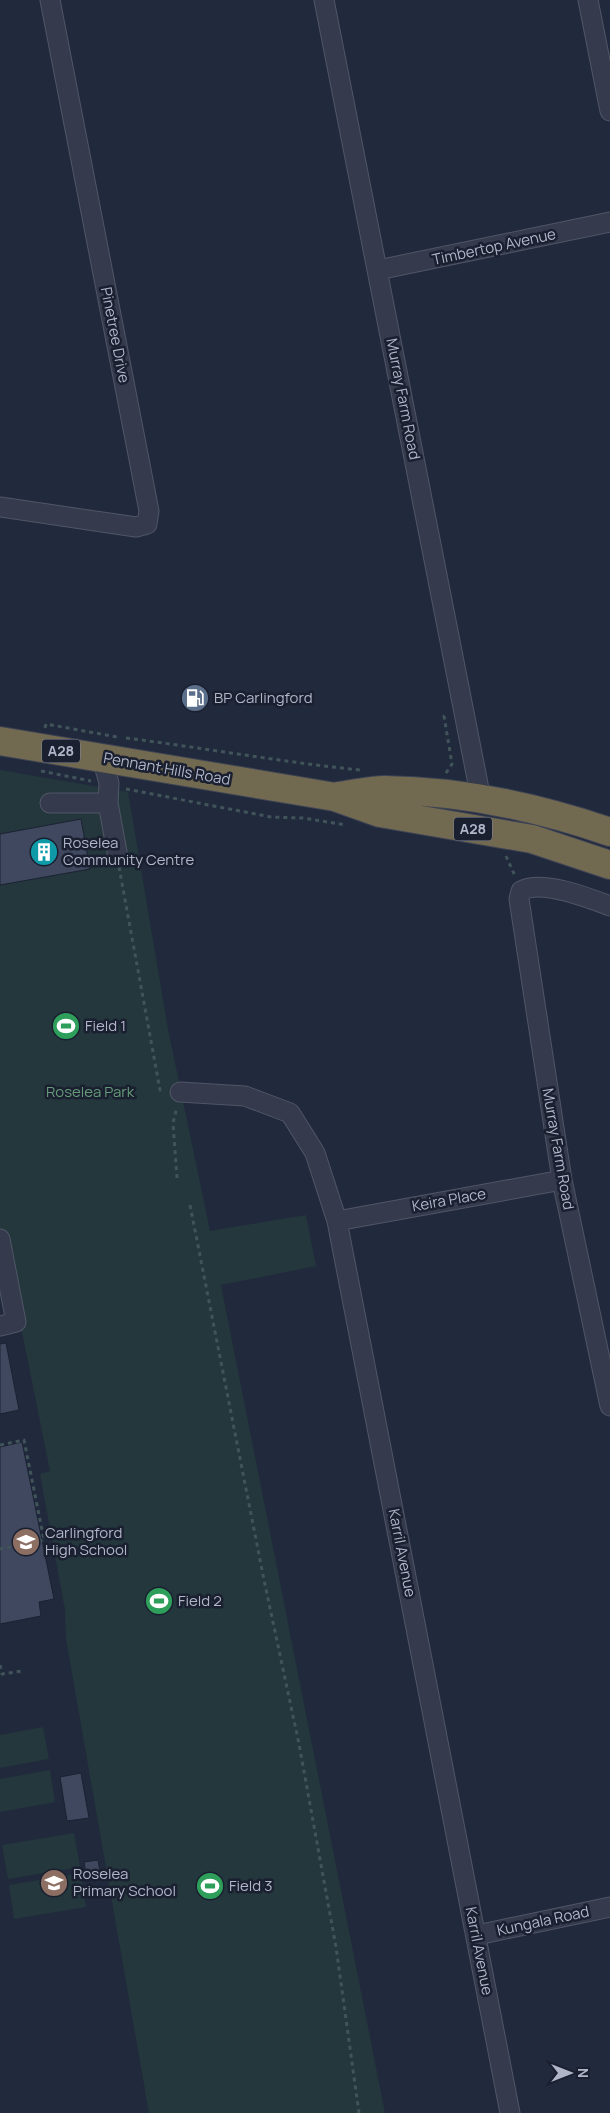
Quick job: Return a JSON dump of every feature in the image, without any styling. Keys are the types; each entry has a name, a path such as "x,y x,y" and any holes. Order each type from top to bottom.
{"highway":[{"name":"Pennant Hills Road","path":"0,741 106,771 335,797 380,813 532,839 610,865"},
{"name":"Pennant Hills Road","path":"335,797 383,790 480,799 532,809 610,832"},
{"path":"480,799 483,809 489,816 510,822 532,839"}],"street":[{"name":"Pinetree Drive","path":"0,507 136,527 147,524 149,510 50,0"},
{"name":"Murray Farm Road","path":"324,0 480,799"},
{"path":"588,0 610,111"},
{"name":"Timbertop Avenue","path":"378,270 610,222"},
{"path":"106,771 108,803 117,852"},
{"path":"50,803 108,803"},
{"path":"521,891 529,887 557,890 610,906"},
{"name":"Murray Farm Road","path":"521,891 519,909 562,1180 610,1406"},
{"name":"Karril Avenue","path":"180,1092 245,1096 290,1113 315,1153 337,1221 510,2113"},
{"name":"Keira Place","path":"337,1221 562,1180"},
{"path":"0,1239 16,1322 0,1326"},
{"name":"Kungala Road","path":"476,1935 610,1907"}],"path":[{"path":"442,778 452,764 444,716 461,698"},
{"path":"46,724 299,764 364,770"},
{"path":"40,770 70,778 106,771 132,791 271,816 303,818 352,826"},
{"path":"117,852 160,1090 180,1092 173,1123 177,1178"},
{"path":"505,854 521,891"},
{"path":"190,1204 264,1580 299,1744 336,1946 359,2113"},
{"path":"0,1445 24,1440 44,1540 0,1549"},
{"path":"0,1665 1,1674 22,1671 20,1673"}],"green space":[{"name":"Roselea Park","path":"0,770 128,792 168,1029 210,1231 306,1215 316,1266 221,1285 385,2113 149,2113 66,1639 65,1610 40,1474 50,1471 18,1312 0,1277"},
{"path":"43,1727 49,1759 0,1768 0,1735"},
{"path":"50,1770 55,1802 0,1812 0,1779"},
{"path":"74,1833 80,1867 8,1879 2,1845"},
{"path":"81,1873 86,1907 14,1919 9,1885"}],"building":[{"name":"Roselea Community Centre","path":"81,819 90,869 0,885 0,834"},
{"path":"6,1343 19,1410 0,1414 0,1344"},
{"path":"22,1442 54,1599 39,1602 41,1616 0,1624 0,1447"},
{"path":"81,1773 89,1818 67,1821 60,1777"},
{"path":"98,1860 101,1877 87,1880 84,1862"}],"place":[{"name":"BP Carlingford","path":"195,698"},
{"name":"Roselea Community Centre","path":"44,852"},
{"name":"Field 1","path":"66,1026"},
{"name":"Carlingford High School","path":"26,1542"},
{"name":"Field 2","path":"159,1601"},
{"name":"Roselea Primary School","path":"54,1883"},
{"name":"Field 3","path":"210,1886"}]}
